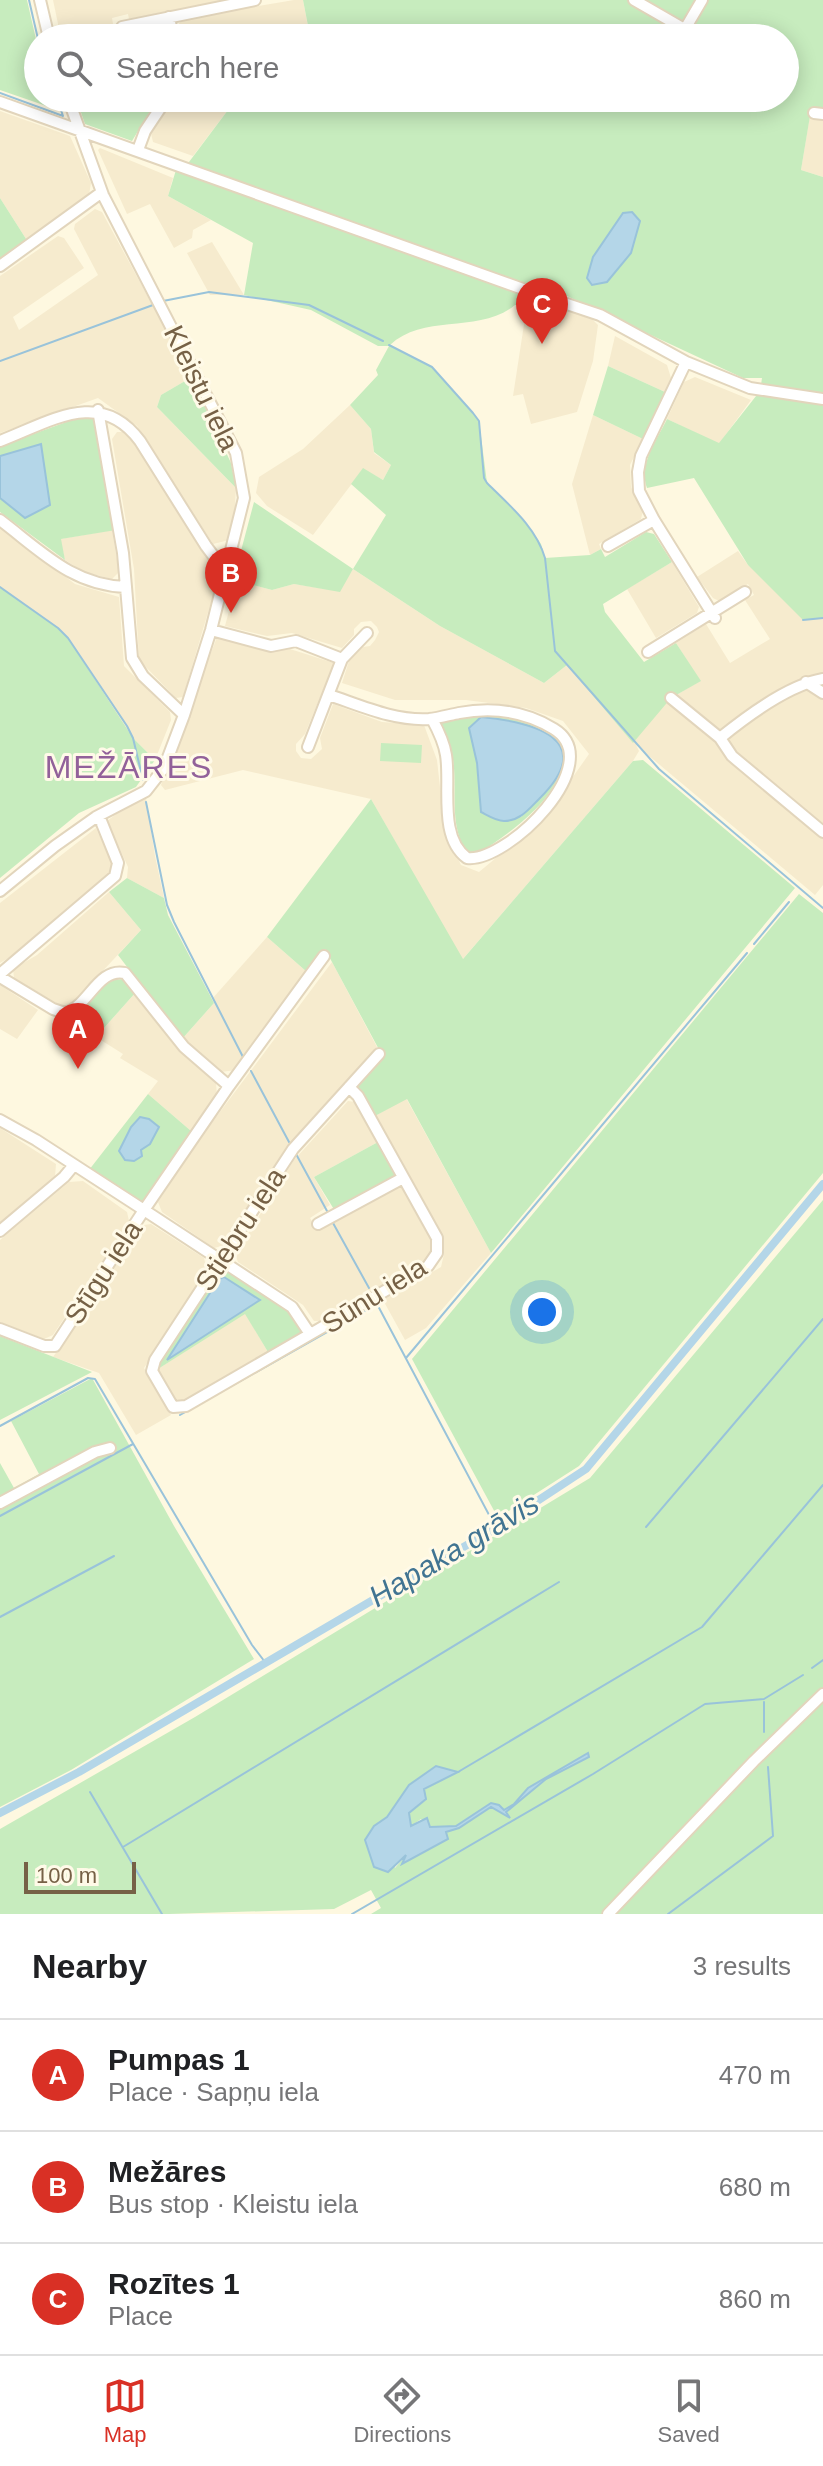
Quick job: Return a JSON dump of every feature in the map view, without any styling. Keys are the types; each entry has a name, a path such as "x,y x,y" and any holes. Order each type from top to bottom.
{"street":[{"path":"40,0 46,24"},
{"path":"136,24 255,0"},
{"path":"634,0 676,24"},
{"path":"688,24 702,0"},
{"path":"169,17 170,24"},
{"path":"0,102 24,110"},
{"path":"29,112 537,294 584,308 686,362 750,388 823,399"},
{"name":"Kleistu iela","path":"0,891 96,817 146,791 164,768 211,630 244,498 236,453 102,192 73,112"},
{"path":"138,150 145,131 158,112"},
{"path":"0,266 102,192"},
{"path":"686,362 641,456 639,491 713,615"},
{"path":"98,410 123,553 132,658 143,676 184,715"},
{"path":"0,441 80,411 98,410 131,429 200,537 226,568"},
{"path":"0,520 75,576 95,584 126,587"},
{"path":"608,546 654,520"},
{"path":"648,652 713,615 745,592"},
{"path":"211,630 271,646 296,641 342,659"},
{"path":"308,747 342,659 367,633"},
{"path":"720,738 740,721 806,682 823,679"},
{"path":"806,682 823,693"},
{"path":"329,695 393,716 432,719 483,710 511,712 554,729 564,737 570,748 571,765 566,777 543,811 483,858 467,858 457,849 450,825 446,754 432,719"},
{"path":"671,698 720,738 732,756 823,832"},
{"path":"96,817 101,821 118,863 115,876 0,976 53,1009 65,1013 76,1008 108,975 125,973 180,1042 229,1086"},
{"path":"310,1334 292,1307 144,1210 324,956"},
{"name":"Stiebru iela","path":"186,1406 178,1408 171,1405 151,1368 293,1149 379,1054"},
{"name":"Sūnu iela","path":"186,1406 433,1261 438,1249 437,1238 358,1096 349,1087"},
{"name":"Stīgu iela","path":"0,1120 144,1210 55,1346 44,1346 0,1329"},
{"path":"0,1231 74,1165"},
{"path":"318,1224 403,1178"},
{"path":"0,1503 95,1452 110,1448"},
{"path":"608,1914 754,1761 823,1694"}],"shaded area":[{"path":"53,0 223,0 129,19 128,14 112,18 113,24 58,24"},
{"path":"303,0 308,24 179,24 183,19"},
{"path":"0,111 70,136 91,183 89,195 28,242 0,198"},
{"path":"166,112 226,112 193,156 153,142 151,134"},
{"path":"810,115 823,117 823,177 801,170"},
{"path":"100,148 173,178 168,196 211,220 193,230 192,238 174,248 150,204 127,214 98,150"},
{"path":"95,209 102,212 187,369 185,381 161,395 157,407 236,488 234,524 229,540 213,544 137,426 98,398 0,433 0,276 58,236 64,238 84,268 13,317 19,330 98,275 74,229 75,224"},
{"path":"212,242 244,295 210,295 187,253"},
{"path":"527,305 559,305 588,315 598,325 593,361 577,412 531,424 523,394 513,396"},
{"path":"615,336 667,365 671,378 665,392 608,366"},
{"path":"695,377 751,400 719,444 667,419 684,382"},
{"path":"350,405 371,429 374,453 391,465 383,480 363,469 313,535 267,506 256,493 259,477 303,449"},
{"path":"593,415 643,439 630,465 631,487 643,511 641,519 599,544 601,549 590,555 572,484"},
{"path":"117,432 129,432 215,572 217,582 183,697 176,698 139,660 134,569 112,439"},
{"path":"0,527 75,584 119,597 124,666 170,712 171,720 155,760 133,738 68,638 0,587"},
{"path":"112,530 119,572 112,579 84,572 65,560 60,539"},
{"path":"738,551 748,565 823,618 823,885 815,895 636,745 639,751 633,761 462,960 371,799 243,770 165,790 161,785 217,637 265,651 290,649 334,663 305,734 296,744 301,758 311,759 322,749 320,738 333,704 382,722 424,725 437,760 445,832 461,865 479,872 544,818 589,754 563,721 526,708 466,700 395,700 342,683 349,661 363,647 370,646 379,632 371,621 361,622 342,648 292,633 267,636 225,626 237,581 272,590 294,584 339,591 353,569 440,626 544,683 567,665 671,698 700,681 676,643 706,624 730,663 770,639 745,600 754,595 748,584 719,601 697,577"},
{"path":"672,562 699,607 697,613 656,638 627,589"},
{"path":"146,798 164,898 127,878 128,867 107,821"},
{"path":"96,828 112,864 111,874 20,951 0,963 0,903"},
{"path":"109,892 141,930 70,1006 63,1007 14,978 13,969 37,955"},
{"path":"267,937 307,972 236,1070 221,1072 182,1039 214,1003 212,999"},
{"path":"332,962 377,1047 287,1148 225,1245 214,1248 162,1212 158,1202 202,1136"},
{"path":"0,985 38,1010 17,1039 0,1029"},
{"path":"136,992 180,1050 216,1083 217,1096 191,1131 148,1094 158,1081 120,1058 123,1054 96,1037"},
{"path":"406,1098 491,1253 426,1328 405,1340 383,1300 441,1267 444,1254 443,1244 373,1117"},
{"path":"348,1101 355,1102 378,1142 314,1177 330,1205 310,1218 318,1230 401,1183 434,1244 431,1257 321,1321 314,1321 303,1305 238,1262 235,1254 294,1160"},
{"path":"0,1128 56,1164 55,1177 0,1225"},
{"path":"83,1181 127,1212 129,1221 53,1335 44,1339 0,1322 0,1240 69,1182"},
{"path":"151,1224 204,1258 207,1271 144,1368 171,1415 136,1435 99,1373 53,1357 144,1225"},
{"path":"245,1313 268,1352 183,1401 175,1399 158,1369"}],"green space":[{"path":"0,0 27,0 32,24 24,24 24,98 0,90"},
{"path":"303,0 823,0 823,111 811,110 801,170 823,177 823,618 803,620 748,565 694,478 647,488 647,462 667,419 719,443 760,391 762,378 743,378 567,296 559,305 515,305 485,319 419,329 390,345 432,367 479,421 487,483 526,523 541,544 545,558 590,555 601,549 605,557 646,532 654,534 672,562 603,604 605,612 644,662 676,643 701,681 671,698 633,743 567,665 544,683 440,626 353,569 386,515 351,484 363,468 383,480 391,465 374,452 371,429 350,405 378,375 376,370 389,346 378,346 311,310 244,295 253,243 168,196 176,170 186,173 189,162 226,112 799,112 799,24 308,24"},
{"path":"81,112 150,112 132,141 85,124"},
{"path":"0,198 28,242 0,260"},
{"path":"608,366 665,392 643,439 593,415"},
{"path":"187,369 231,463 236,488 157,407 161,395 185,381"},
{"path":"83,416 93,416 97,422 116,530 61,539 65,560 0,512 0,446"},
{"path":"254,502 353,569 340,592 294,584 272,590 237,581 234,577"},
{"path":"0,587 68,638 133,738 155,760 136,787 79,813 0,878"},
{"path":"477,713 527,720 548,730 568,750 562,771 556,740 544,730 516,724 475,746 481,812 521,817 559,776 534,811 476,855 467,853 457,829 452,754 439,725 446,718"},
{"path":"381,743 422,745 421,763 380,761"},
{"path":"643,760 795,888 491,1253 407,1099 373,1117 357,1089 383,1057 325,949 307,972 267,937 371,799 463,959 633,761"},
{"path":"127,878 164,898 168,915 214,1003 182,1039 118,955 141,930 109,892"},
{"path":"799,894 823,913 823,1173 579,1466 498,1518 412,1359"},
{"path":"125,979 136,992 96,1037 71,1020 110,980"},
{"path":"148,1094 191,1131 143,1202 89,1170"},
{"path":"378,1142 397,1176 335,1211 314,1177"},
{"path":"823,1200 823,1914 371,1914 381,1908 371,1890 334,1909 169,1914 0,1914 0,1829 195,1717 590,1478","holes":["587,1754 589,1757 546,1779 505,1812 509,1817 491,1807 459,1828 446,1832 448,1839 404,1863 408,1853 395,1868 374,1826 387,1817 409,1785 436,1766 457,1772 424,1790 426,1800 409,1813 411,1826 421,1819 430,1827 456,1826 491,1803 504,1810 528,1788"]},
{"path":"220,1266 292,1312 303,1332 268,1352 245,1314 158,1369 156,1365"},
{"path":"0,1336 92,1372 0,1420"},
{"path":"92,1378 174,1526 254,1659 71,1770 0,1807 0,1463 14,1488 39,1474 11,1421"}],"water":[{"path":"632,212 640,221 631,253 607,282 592,285 587,278 593,257 623,213"},
{"path":"41,444 50,505 25,518 0,498 0,456"},
{"path":"481,717 538,729 552,737 561,748 563,762 556,778 532,807 515,819 501,821 481,812 477,763 469,728"},
{"path":"140,1117 149,1119 159,1127 150,1144 141,1150 142,1156 134,1161 125,1160 119,1151 131,1127"},
{"path":"224,1277 260,1300 167,1360 219,1279"},
{"path":"588,1753 589,1757 546,1779 506,1812 510,1818 491,1807 459,1828 446,1832 448,1839 402,1864 406,1855 388,1872 374,1867 365,1840 374,1826 387,1817 409,1785 436,1766 458,1772 424,1789 426,1799 409,1813 411,1826 427,1818 430,1827 456,1826 491,1803 504,1810 528,1788"}],"waterway":[{"path":"29,0 35,24"},
{"path":"0,93 24,102"},
{"path":"52,112 63,116 62,112"},
{"path":"163,301 209,292 309,305 383,341"},
{"path":"0,361 153,305"},
{"path":"389,345 432,367 479,421 484,478 528,526 545,558 555,651 659,769 823,908"},
{"path":"0,587 68,638 127,726 143,780"},
{"path":"803,620 823,618"},
{"path":"146,802 167,905 243,1057"},
{"path":"754,944 789,902"},
{"path":"406,1358 747,953"},
{"path":"251,1071 289,1142"},
{"path":"296,1154 327,1211"},
{"name":"Hapaka grāvis","path":"0,1813 79,1772 496,1528 586,1469 823,1184"},
{"path":"333,1223 369,1288"},
{"path":"180,1415 377,1304 496,1528"},
{"path":"646,1527 823,1319"},
{"path":"0,1426 88,1378 95,1379 265,1662"},
{"path":"0,1516 133,1444"},
{"path":"458,1772 702,1627 823,1485"},
{"path":"0,1617 114,1556"},
{"path":"123,1847 559,1582"},
{"path":"812,1668 823,1660"},
{"path":"352,1914 593,1774 705,1704 764,1699 803,1675"},
{"path":"764,1702 764,1732"},
{"path":"668,1914 773,1836 768,1767"},
{"path":"90,1792 162,1914"}],"place":[{"name":"Rozītes 1","path":"542,344"},
{"name":"Mežāres","path":"231,613"},
{"name":"Pumpas 1","path":"78,1069"}],"district":[{"name":"MEŽĀRES","path":"129,767"}]}
